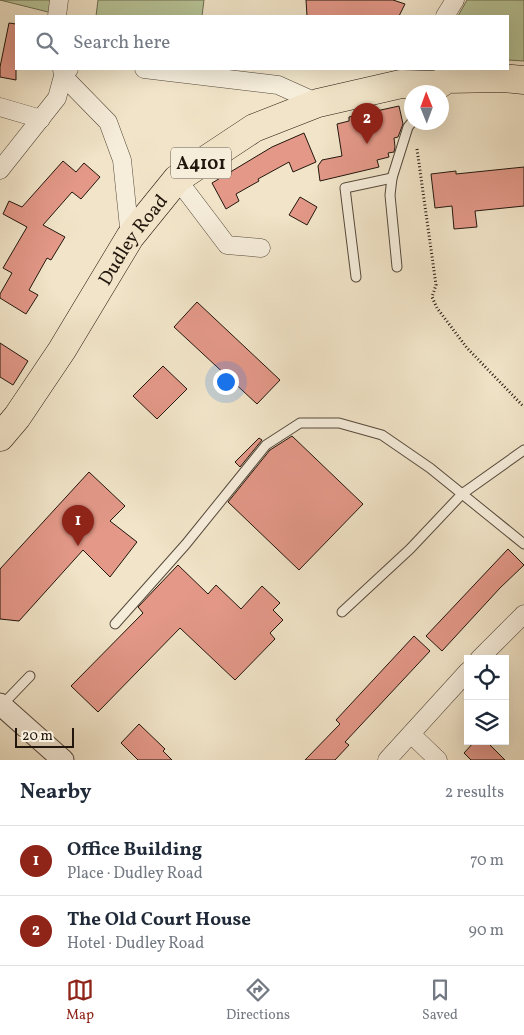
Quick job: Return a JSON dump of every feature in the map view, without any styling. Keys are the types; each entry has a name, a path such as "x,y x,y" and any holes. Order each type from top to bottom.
{"main road":[{"name":"Dudley Road","path":"0,437 17,417 62,350 130,237 177,179 254,128 318,102 406,77 425,85"},
{"name":"Dudley Road","path":"440,85 447,79 503,78 524,80"}],"street":[{"path":"57,15 59,0"},
{"path":"446,15 455,0"},
{"path":"152,70 278,85 318,102"},
{"path":"0,170 57,98 65,71"},
{"path":"65,71 108,122 122,160 130,237"},
{"path":"0,107 42,119"},
{"path":"177,179 228,245 261,248"},
{"path":"483,655 524,614"},
{"path":"386,760 464,675"},
{"path":"1,705 63,760"},
{"path":"411,734 438,760"}],"lane":[{"path":"397,267 390,195 392,178 407,130"},
{"path":"356,277 346,188 392,178"},
{"path":"114,624 186,544 266,445 300,423 339,423 382,436 430,468 524,544"},
{"path":"342,612 410,549 462,494 524,450"},
{"path":"1,705 30,676"}],"path":[{"path":"416,146 436,285 432,298 437,308 467,348 524,407"}],"green space":[{"path":"0,0 53,0 52,13"},
{"path":"98,0 204,0 202,15 96,15"},
{"path":"467,0 524,0 524,61 509,60 509,15 459,15"}],"building":[{"path":"306,0 393,0 405,4 400,15 307,15"},
{"path":"9,23 15,24 16,80 0,77 0,67"},
{"path":"399,106 403,124 398,137 394,138 394,152 388,153 389,157 377,160 379,167 320,181 318,166 322,160 342,156 337,124 349,121 349,117"},
{"path":"304,133 316,162 293,172 289,162 236,194 239,201 226,209 212,183 272,147"},
{"path":"63,161 76,172 84,163 100,177 81,199 72,192 43,225 65,237 51,260 47,258 29,290 38,295 26,314 0,298 0,294 12,273 3,268 27,227 3,214 9,201 22,207"},
{"path":"524,167 524,206 475,211 477,227 454,229 452,206 435,208 431,174 456,171 456,174"},
{"path":"300,197 317,207 307,225 289,215"},
{"path":"197,302 280,380 257,404 174,327"},
{"path":"0,343 28,361 13,385 0,377"},
{"path":"163,366 187,389 157,419 133,396"},
{"path":"292,436 363,504 299,570 228,502 270,450"},
{"path":"259,438 262,440 240,467 235,462"},
{"path":"89,472 125,506 110,521 137,542 110,577 83,550 19,621 0,619 0,569"},
{"path":"508,549 524,565 442,651 426,636"},
{"path":"178,565 208,594 216,585 241,609 262,586 280,603 273,610 283,620 270,633 275,639 235,680 180,628 98,712 71,686 143,613 138,607"},
{"path":"414,636 430,651 345,742 349,745 335,760 305,760 340,724 336,720"},
{"path":"139,724 165,749 163,751 172,760 138,760 121,743"},
{"path":"471,745 490,745 505,760 471,760 464,753"}],"place":[{"name":"The Old Court House","path":"367,144"},
{"name":"Office Building","path":"78,546"}]}
